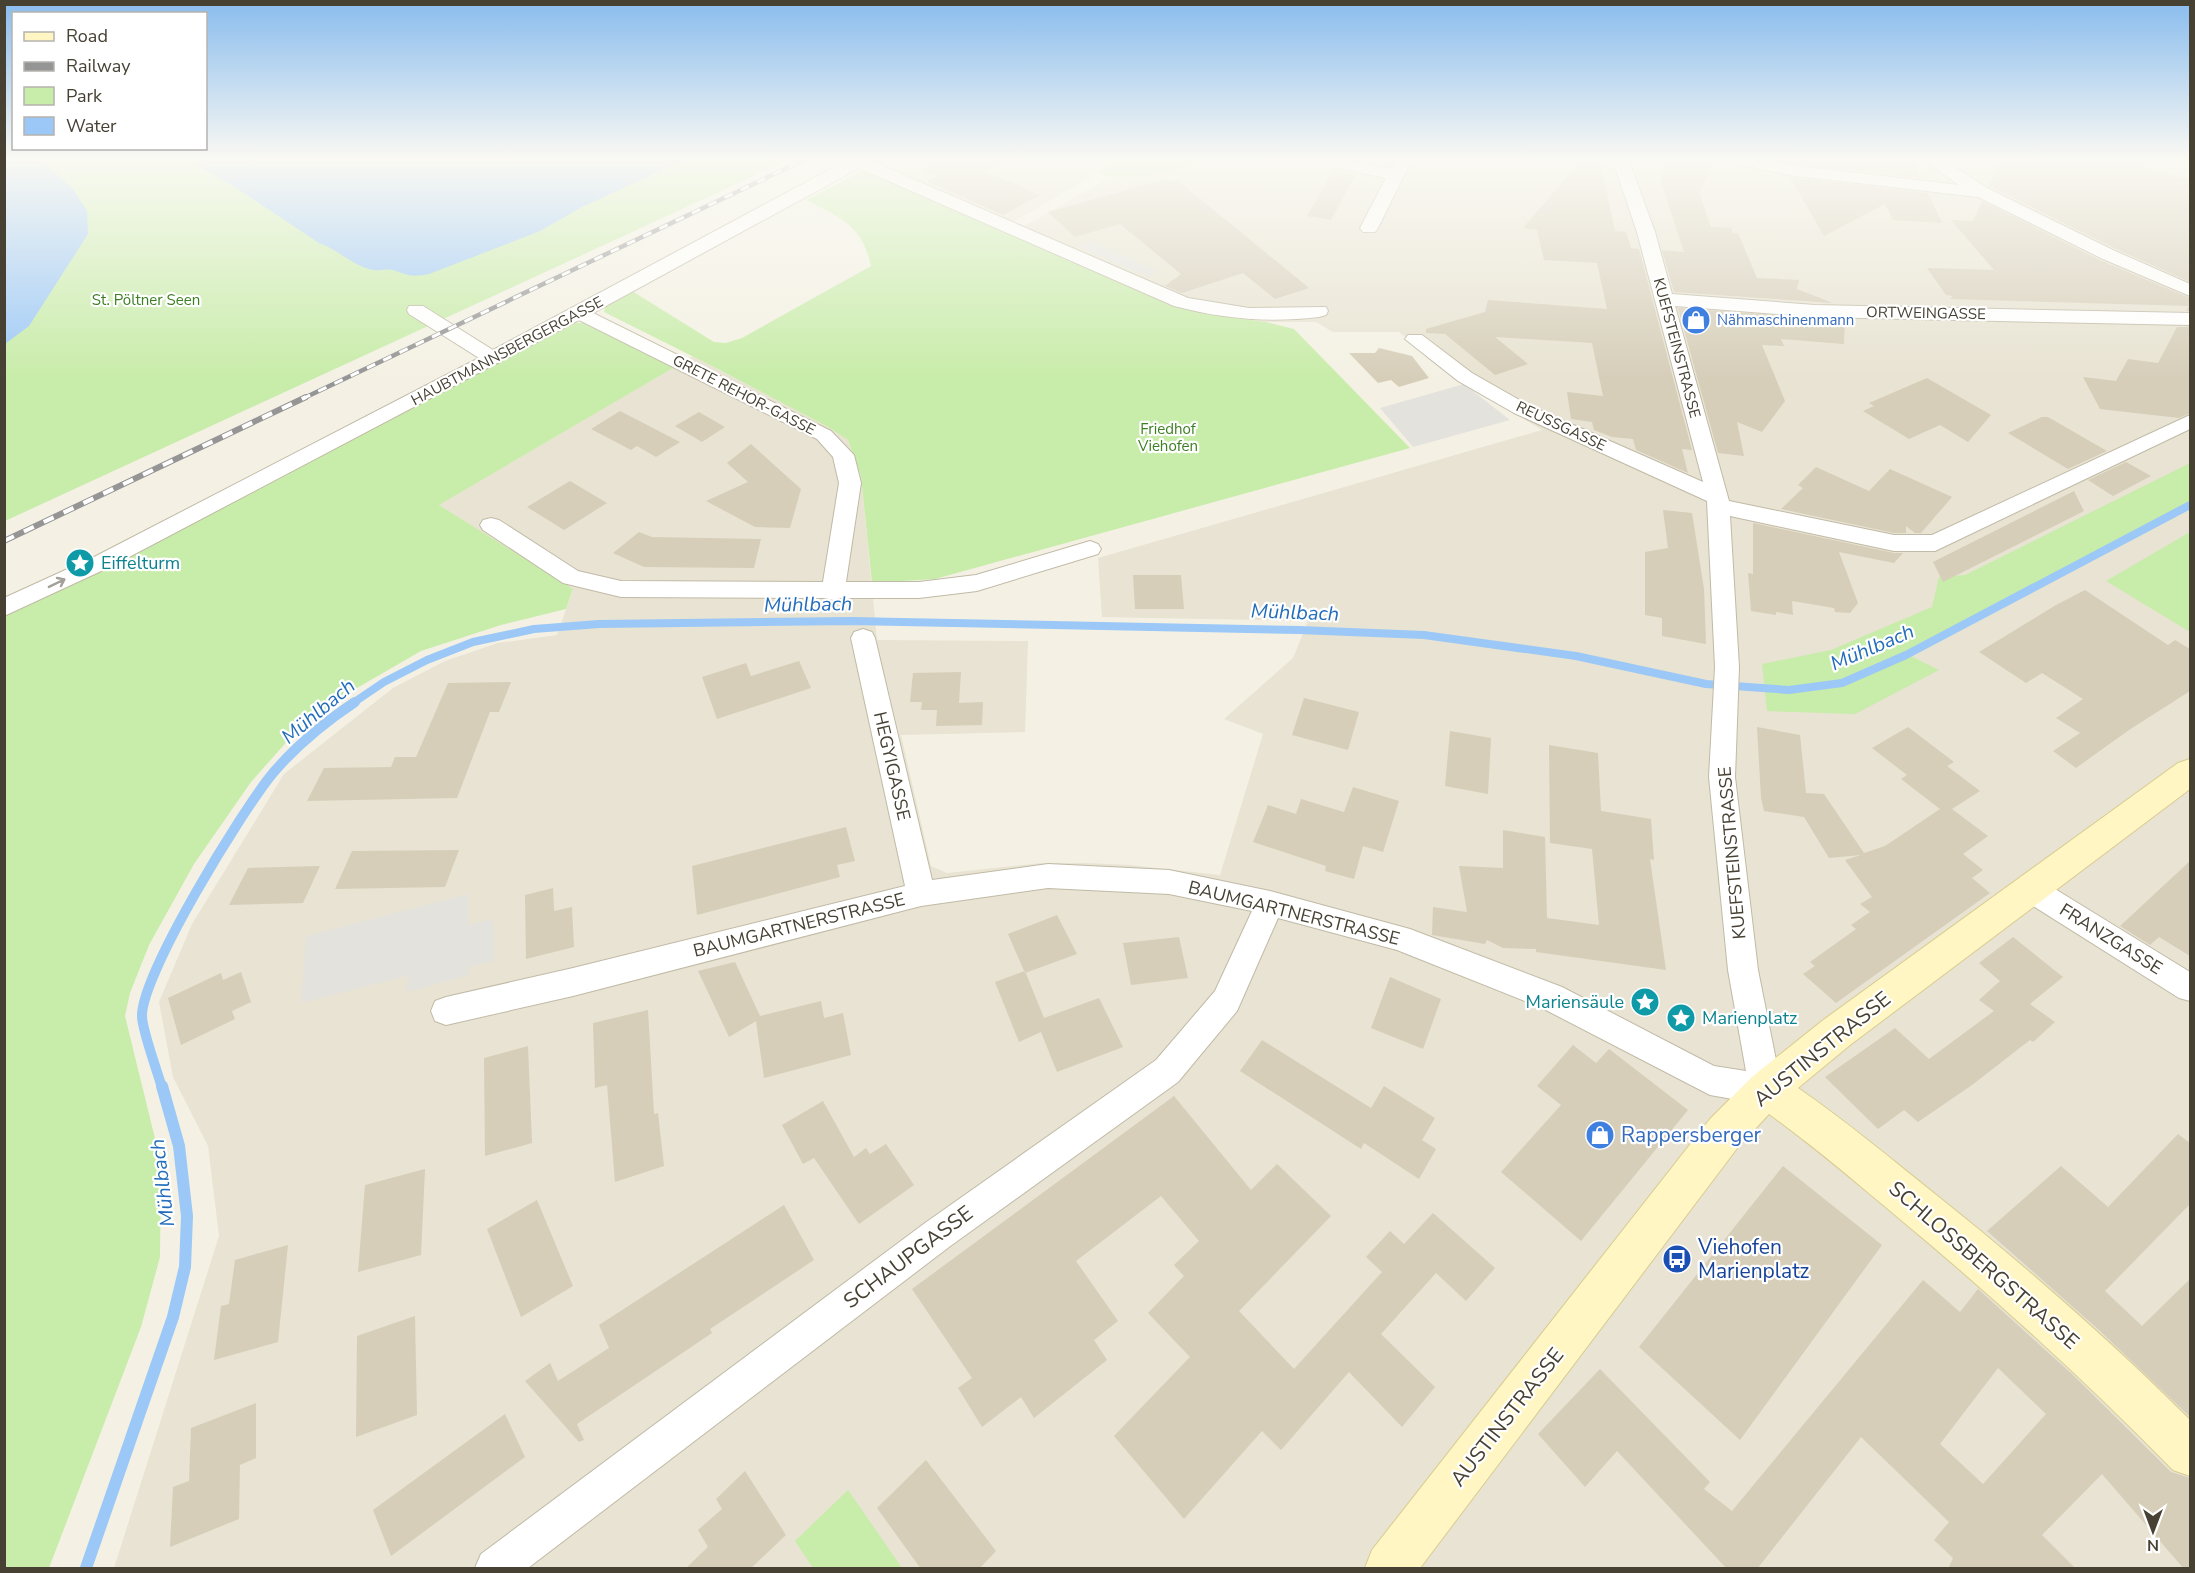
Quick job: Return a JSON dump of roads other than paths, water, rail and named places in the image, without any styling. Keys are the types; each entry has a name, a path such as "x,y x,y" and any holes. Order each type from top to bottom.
{"main road":[{"name":"AUSTINSTRASSE","path":"1390,1569 1724,1133 1767,1090 1836,1033 2190,772"},
{"name":"SCHLOSSBERGSTRASSE","path":"1767,1090 1800,1112 1969,1248 2065,1332 2190,1453"}],"street":[{"name":"HAUBTMANNSBERGERGASSE","path":"4,608 104,561 246,488 731,230"},
{"path":"1021,230 1181,302 1205,309 1293,315 1319,311"},
{"name":"KUEFSTEINSTRASSE","path":"1645,230 1718,501 1727,698 1722,777 1743,970 1767,1090"},
{"path":"2059,230 2190,291"},
{"name":"ORTWEINGASSE","path":"1663,299 1834,311 2190,319"},
{"path":"416,310 492,358"},
{"name":"GRETE REHOR-GASSE","path":"579,313 824,435 843,455 850,483 833,592"},
{"name":"REUSSGASSE","path":"1415,339 1465,377 1521,409 1718,501"},
{"path":"1718,501 1894,543 1935,543 2190,421"},
{"path":"491,525 571,577 621,590 833,592 919,590 961,585 1090,549"},
{"name":"HAUBTMANNSBERGERGASSE","path":"4,593 57,565 104,546 144,539"},
{"name":"HEGYIGASSE","path":"863,638 921,894"},
{"name":"BAUMGARTNERSTRASSE","path":"446,1011 573,982 921,894 1048,876 1169,882 1269,903 1400,938 1551,997 1710,1080 1767,1090"},
{"name":"FRANZGASSE","path":"2032,890 2190,988"},
{"name":"SCHAUPGASSE","path":"495,1569 937,1235 1167,1071 1226,1000 1269,903"}],"water":[{"path":"5,230 88,230 88,234 29,326 5,344"},
{"path":"300,230 541,230 429,274 414,276 390,270 372,270 362,267"}],"waterway":[{"name":"Mühlbach","path":"353,703 384,682 427,660 473,642 534,629 599,624 851,621 1299,630 1424,635 1576,656 1706,684 1789,690 1842,683 1906,655 2190,505"},
{"name":"Mühlbach","path":"162,1088 147,1042 142,1017 146,996 157,967 218,855 273,773 311,735 355,702"},
{"name":"Mühlbach","path":"86,1568 173,1317 185,1267 187,1216 179,1146 162,1086"}],"railway":[{"path":"302,399 656,230"},
{"path":"4,541 306,397"}],"place":[{"name":"Nähmaschinenmann","path":"1696,320"},
{"name":"Eiffelturm","path":"80,563"},
{"name":"Mariensäule","path":"1645,1002"},
{"name":"Marienplatz","path":"1681,1018"},
{"name":"Rappersberger","path":"1600,1135"},
{"name":"Viehofen Marienplatz","path":"1677,1259"}],"park label":[{"name":"St. Pöltner Seen","path":"146,300"},
{"name":"Friedhof Viehofen","path":"1168,438"}]}
